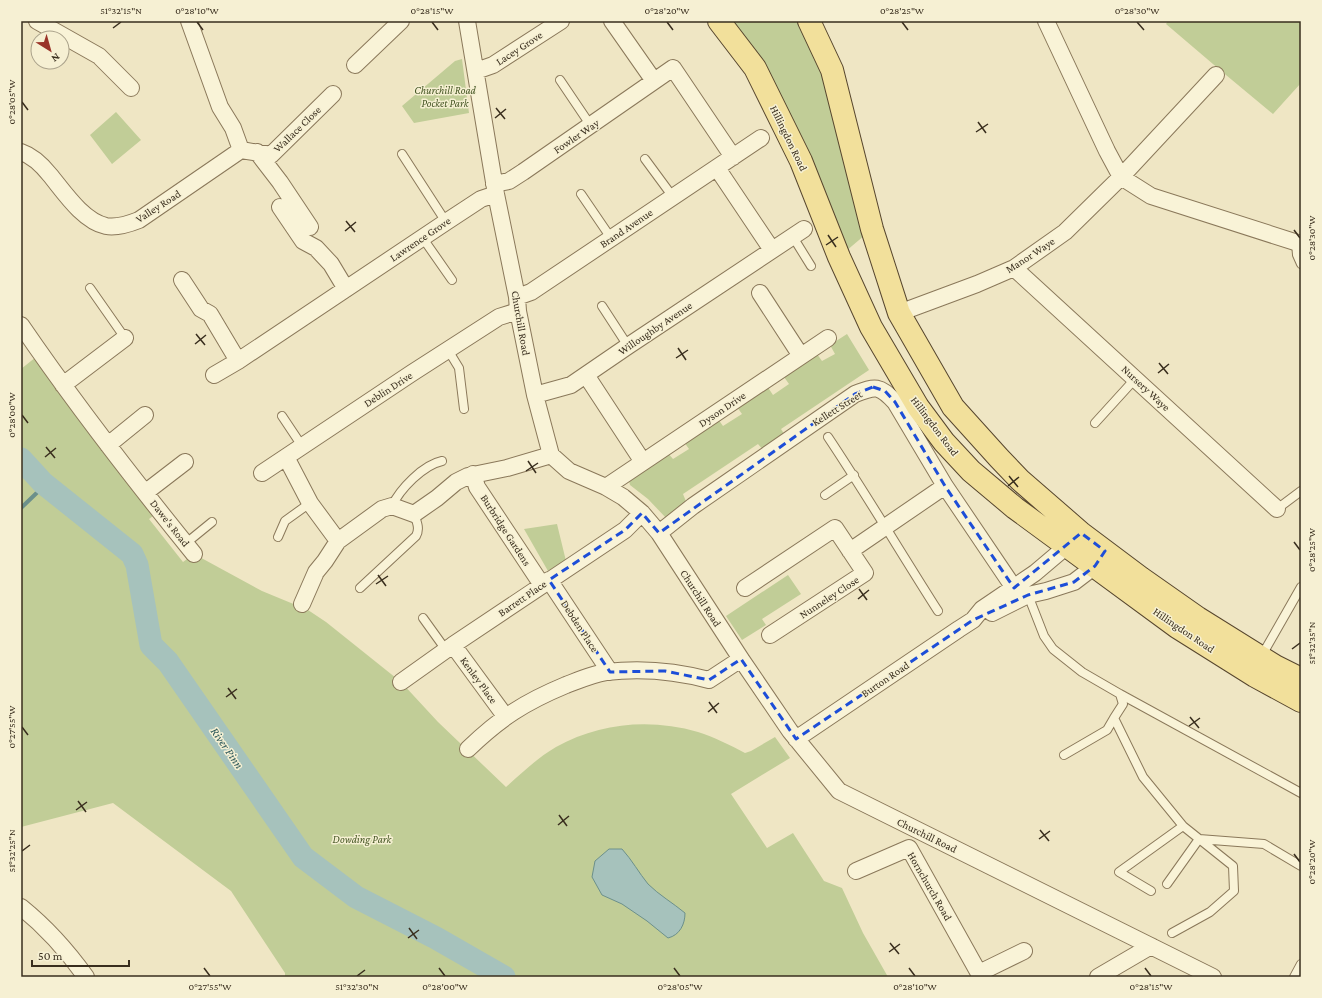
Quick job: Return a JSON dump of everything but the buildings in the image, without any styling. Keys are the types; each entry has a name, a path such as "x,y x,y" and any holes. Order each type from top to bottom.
{"main road":[{"name":"Hillingdon Road","path":"719,21 755,68 801,161 839,257 871,327 918,407 944,442 971,471 1015,508 1074,540 1100,558 1261,658 1301,679"},
{"name":"Hillingdon Road","path":"809,21 832,70 872,229 899,313 953,407 1074,540"},
{"name":"Hillingdon Road","path":"1100,558 1178,627 1255,676 1301,701"}],"street":[{"path":"37,21 98,56 131,88"},
{"path":"189,21 220,107 233,128 241,150 257,152 280,182 310,227"},
{"name":"Churchill Road","path":"467,21 495,189 517,304 535,395 551,455 569,471 606,487 623,497 642,513 659,533 741,660 796,739 839,791 1213,977"},
{"name":"Lacey Grove","path":"476,71 493,65 561,21"},
{"path":"612,21 654,81"},
{"path":"1046,21 1107,151 1121,177 1151,196 1299,244"},
{"path":"355,64 398,22"},
{"name":"Fowler Way","path":"495,189 590,126 673,68 733,157"},
{"name":"Manor Waye","path":"899,313 977,284 1014,268 1065,232 1121,177 1216,75"},
{"name":"Wallace Close","path":"257,152 271,155 333,94"},
{"name":"Brand Avenue","path":"517,304 531,292 761,138"},
{"name":"Valley Road","path":"21,152 36,160 83,213 101,224 111,226 139,220 241,150"},
{"path":"717,168 772,250"},
{"name":"Lawrence Grove","path":"214,375 238,361 495,189"},
{"path":"280,207 303,241 316,248 331,264 346,289"},
{"name":"Willoughby Avenue","path":"535,395 571,386 628,346 798,233"},
{"name":"Nursery Waye","path":"1014,268 1277,509"},
{"path":"182,280 201,309 210,314 238,361"},
{"path":"760,293 801,356"},
{"name":"Deblin Drive","path":"262,473 517,304"},
{"name":"Dawe's Road","path":"21,326 35,352 63,385 190,549"},
{"path":"63,385 125,338"},
{"name":"Dyson Drive","path":"606,487 828,338"},
{"path":"586,375 643,462"},
{"name":"Kellett Street","path":"659,533 693,506 855,394 873,388 885,392 895,402 945,486 1021,591"},
{"path":"108,445 145,415"},
{"path":"302,604 316,572 326,561 338,541 382,509 392,506 414,514 437,498 456,482 474,474 506,468 551,455"},
{"path":"286,457 310,503 338,541"},
{"name":"Dawe's Road","path":"146,492 185,462"},
{"name":"Burbridge Gardens","path":"474,474 477,486 546,582"},
{"path":"850,550 945,486"},
{"name":"Barrett Place","path":"401,682 449,647 625,530 642,513"},
{"name":"Nunneley Close","path":"745,588 835,528 865,573 770,635"},
{"name":"Burton Road","path":"796,739 973,620 987,616 1021,591 1074,540"},
{"name":"Burton Road","path":"1021,591 1046,591 1074,582 1100,558"},
{"name":"Debden Place","path":"546,582 610,672"},
{"name":"Kenley Place","path":"449,647 505,716"},
{"path":"468,749 485,732 505,716 549,692 576,681 610,672 665,671 709,680 741,660"},
{"name":"Hornchurch Road","path":"856,871 909,848 980,975 1024,951"},
{"path":"21,907 46,928 67,951 86,977"},
{"path":"1098,977 1151,946"}],"lane":[{"path":"560,80 590,126"},
{"path":"402,154 446,222"},
{"path":"645,159 673,197"},
{"path":"581,194 611,238"},
{"path":"798,233 811,266"},
{"path":"422,237 452,280"},
{"path":"1299,244 1297,255 1301,264"},
{"path":"90,288 125,338"},
{"path":"602,306 628,346"},
{"path":"448,350 459,368 464,409"},
{"path":"1095,423 1135,379"},
{"path":"282,416 302,446"},
{"path":"828,437 854,475 884,526 938,611"},
{"path":"392,506 400,491 417,475 435,463 442,461"},
{"path":"825,495 854,475"},
{"path":"1277,509 1301,491"},
{"path":"278,537 285,521 310,503"},
{"path":"360,588 416,536 418,527 414,514"},
{"path":"190,549 212,522"},
{"path":"1261,658 1301,587"},
{"path":"1021,591 1044,636 1053,648 1082,672 1301,793"},
{"path":"423,618 449,647"},
{"path":"1064,754 1107,730 1123,704 1120,694"},
{"path":"1114,718 1143,777 1183,826 1233,866 1234,891 1210,912 1172,933"},
{"path":"1151,891 1119,872 1183,826"},
{"path":"1199,839 1264,844 1301,866"},
{"path":"1167,884 1199,839"},
{"path":"1294,977 1301,964"}],"highlighted area":[{"path":"873,387 885,391 895,402 945,486 1014,588 1081,533 1105,551 1095,566 1074,582 1028,595 973,620 796,739 741,659 709,680 665,671 610,672 549,580 625,530 642,513 659,533 855,394"}],"green space":[{"path":"719,21 809,21 872,229 839,257"},
{"path":"1168,21 1301,21 1301,83 1273,114 1166,24"},
{"name":"Churchill Road Pocket Park","path":"462,59 469,113 414,123 402,106 455,61"},
{"path":"116,112 141,140 112,164 90,135"},
{"path":"847,334 869,370 781,429 786,437 764,451 758,444 683,494 687,504 667,519 648,499 630,485 629,481 667,452 673,459 689,449 684,442 718,419 723,426 742,414 737,407 767,386 773,395 789,384 784,377 817,354 822,361 835,354 830,345"},
{"name":"Dowding Park","path":"36,357 153,516 149,519 183,562 194,554 262,591 308,610 326,622 401,682 438,722 506,787 549,751 572,739 607,728 643,724 680,728 710,736 745,753 775,737 790,758 731,794 767,848 793,833 824,881 842,888 863,933 888,977 285,977 285,973 231,891 113,803 21,827 21,369"},
{"path":"557,524 566,561 548,571 524,529"},
{"path":"788,575 801,594 762,619 766,625 742,640 726,616"}],"water":[{"path":"609,849 622,849 648,884 685,913 683,925 679,932 668,938 622,904 602,895 592,877 595,861"}],"waterway":[{"name":"River Pinn","path":"21,459 43,483 132,554 137,565 151,645 168,662 303,857 356,897 436,938 504,977"},
{"path":"21,508 45,485"}]}
